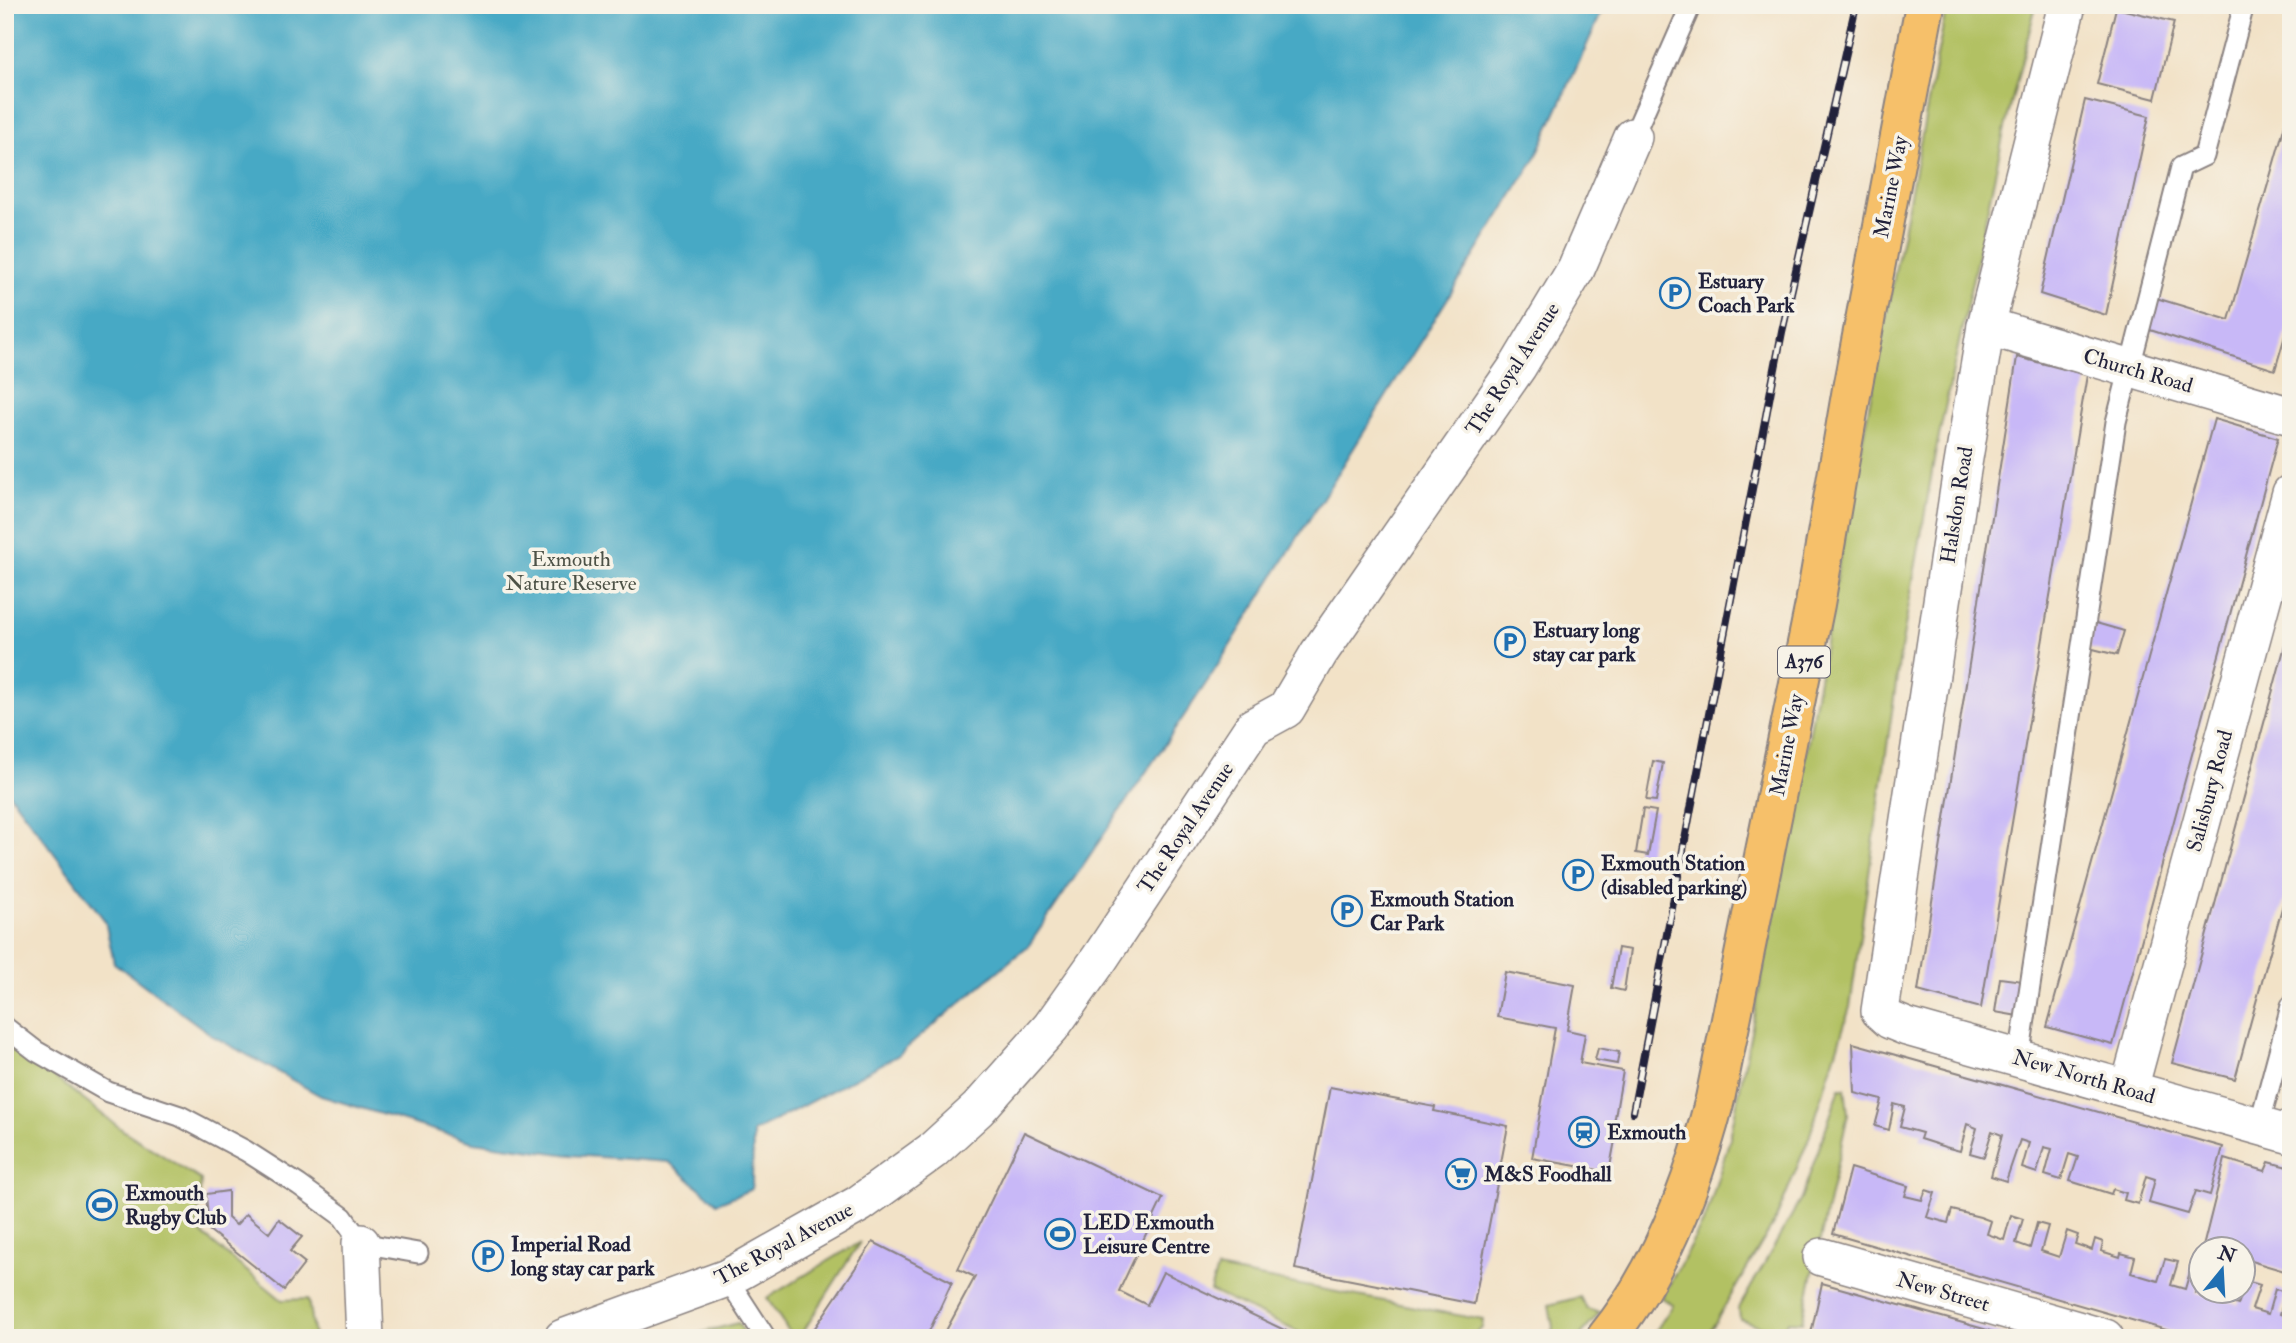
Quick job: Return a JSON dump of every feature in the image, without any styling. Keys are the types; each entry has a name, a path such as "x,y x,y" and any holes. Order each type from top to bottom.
{"highway":[{"name":"Marine Way","path":"1606,1338 1632,1303 1653,1267 1702,1151 1815,604 1852,389 1925,5"}],"street":[{"name":"Halsdon Road","path":"1880,1011 1986,326 2067,5"},
{"name":"The Royal Avenue","path":"562,1338 727,1278 859,1204 932,1151 978,1109 1051,1027 1100,958 1253,727 1286,709 1319,653 1518,366 1576,269 1633,137"},
{"name":"Church Road","path":"1986,326 2291,416"},
{"name":"Salisbury Road","path":"2129,1089 2291,493"},
{"name":"New North Road","path":"1880,1011 1890,1020 1907,1027 2275,1131"},
{"path":"361,1243 365,1338"},
{"name":"New Street","path":"1822,1257 2105,1338"}],"lane":[{"path":"1633,137 1691,5"},
{"path":"2019,1058 2116,422 2181,167 2204,156 2244,5"},
{"path":"2275,1131 2291,1006"},
{"path":"5,1027 36,1051 108,1092 180,1116 246,1150 343,1217 361,1243 418,1253"},
{"path":"727,1278 766,1338"}],"green space":[{"path":"1947,5 2036,5 2004,132 1935,455 1900,655 1850,1007 1809,1138 1776,1219 1706,1338 1651,1338 1673,1305 1662,1298 1706,1217 1730,1138 1806,754 1841,550"},
{"name":"Exmouth Rugby Club","path":"5,1042 28,1054 124,1131 201,1180 197,1230 282,1300 308,1299 314,1338 5,1338"},
{"path":"1840,1088 1845,1088 1848,1114 1802,1322 1788,1321 1782,1334 1740,1319 1739,1308 1801,1199"},
{"path":"860,1242 799,1338 793,1338 767,1298"},
{"path":"1217,1269 1483,1320 1482,1328 1471,1338 1311,1338 1210,1291"},
{"path":"1580,1297 1587,1309 1600,1313 1578,1338 1550,1338 1553,1327 1549,1305"},
{"path":"738,1323 748,1338 702,1338 700,1333"}],"water":[{"name":"Exmouth Nature Reserve","path":"5,5 1605,5 1535,159 1211,676 1029,945 897,1056 753,1132 752,1189 717,1203 669,1162 570,1155 473,1142 321,1096 213,1036 114,963 105,921 5,788"}],"building":[{"path":"2116,8 2174,22 2155,99 2097,84"},
{"path":"2085,100 2149,116 2106,315 2040,294"},
{"path":"2290,107 2291,315 2275,370 2147,329 2156,298 2229,320"},
{"path":"2017,357 2087,375 1981,1008 1918,991"},
{"path":"2214,419 2278,438 2113,1045 2047,1027"},
{"path":"2096,623 2124,631 2117,655 2089,648"},
{"path":"2290,627 2291,875 2235,1079 2172,1063"},
{"path":"1653,761 1663,763 1656,801 1646,800"},
{"path":"1643,809 1656,811 1648,855 1636,853"},
{"path":"1618,948 1630,950 1624,991 1611,988"},
{"path":"1505,972 1575,985 1567,1030 1585,1034 1580,1063 1623,1071 1613,1129 1617,1130 1609,1172 1532,1158 1555,1028 1497,1017"},
{"path":"2000,978 2023,981 2018,1016 1995,1012"},
{"path":"1853,1043 2223,1147 2210,1195 2196,1191 2188,1214 2149,1203 2155,1179 2146,1176 2138,1204 2124,1200 2126,1193 2113,1189 2111,1194 2070,1181 2078,1157 2069,1154 2061,1180 2045,1175 2052,1149 2044,1147 2037,1173 2022,1168 2029,1143 2020,1140 2006,1181 1991,1176 2002,1135 1992,1131 1984,1157 1970,1153 1977,1128 1967,1124 1960,1151 1945,1147 1920,1139 1922,1133 1900,1127 1905,1107 1894,1104 1889,1130 1875,1126 1882,1100 1855,1093"},
{"path":"1598,1048 1619,1052 1617,1064 1595,1060"},
{"path":"1330,1087 1435,1107 1434,1111 1508,1126 1474,1304 1295,1269"},
{"name":"LED Exmouth Leisure Centre","path":"1024,1132 1163,1198 1119,1291 1147,1305 1163,1272 1301,1338 942,1338 975,1277 958,1269"},
{"path":"2225,1159 2265,1171 2269,1162 2291,1168 2291,1273 2258,1263 2258,1234 2206,1234"},
{"path":"1850,1168 1908,1186 1905,1196 1922,1200 1926,1190 1935,1193 1927,1217 1948,1223 1952,1210 1980,1217 1991,1221 1987,1234 2004,1240 2011,1215 2023,1219 2016,1243 2030,1248 2037,1223 2048,1226 2041,1251 2059,1257 2067,1231 2078,1235 2075,1244 2092,1250 2095,1239 2103,1242 2101,1251 2120,1257 2121,1253 2135,1257 2131,1273 2158,1281 2165,1259 2178,1262 2171,1285 2185,1289 2188,1279 2188,1304 2254,1304 2252,1309 2268,1314 2275,1289 2286,1292 2280,1314 2291,1317 2291,1338 2194,1338 1833,1234"},
{"path":"228,1191 228,1218 236,1225 246,1214 269,1233 279,1219 302,1237 290,1251 305,1263 284,1290 209,1230 206,1194"},
{"path":"873,1242 952,1282 926,1338 808,1338"},
{"path":"1822,1283 1984,1329 2011,1338 1810,1338"}],"railway":[{"path":"1633,1112 1782,332 1856,5"}],"place":[{"name":"Estuary Coach Park","path":"1675,293"},
{"name":"Estuary long stay car park","path":"1510,642"},
{"name":"Exmouth Station (disabled parking)","path":"1578,875"},
{"name":"Exmouth Station Car Park","path":"1347,911"},
{"name":"Exmouth","path":"1584,1132"},
{"name":"M&S Foodhall","path":"1461,1174"},
{"name":"Exmouth Rugby Club","path":"102,1205"},
{"name":"LED Exmouth Leisure Centre","path":"1060,1234"},
{"name":"Imperial Road long stay car park","path":"488,1256"}]}
